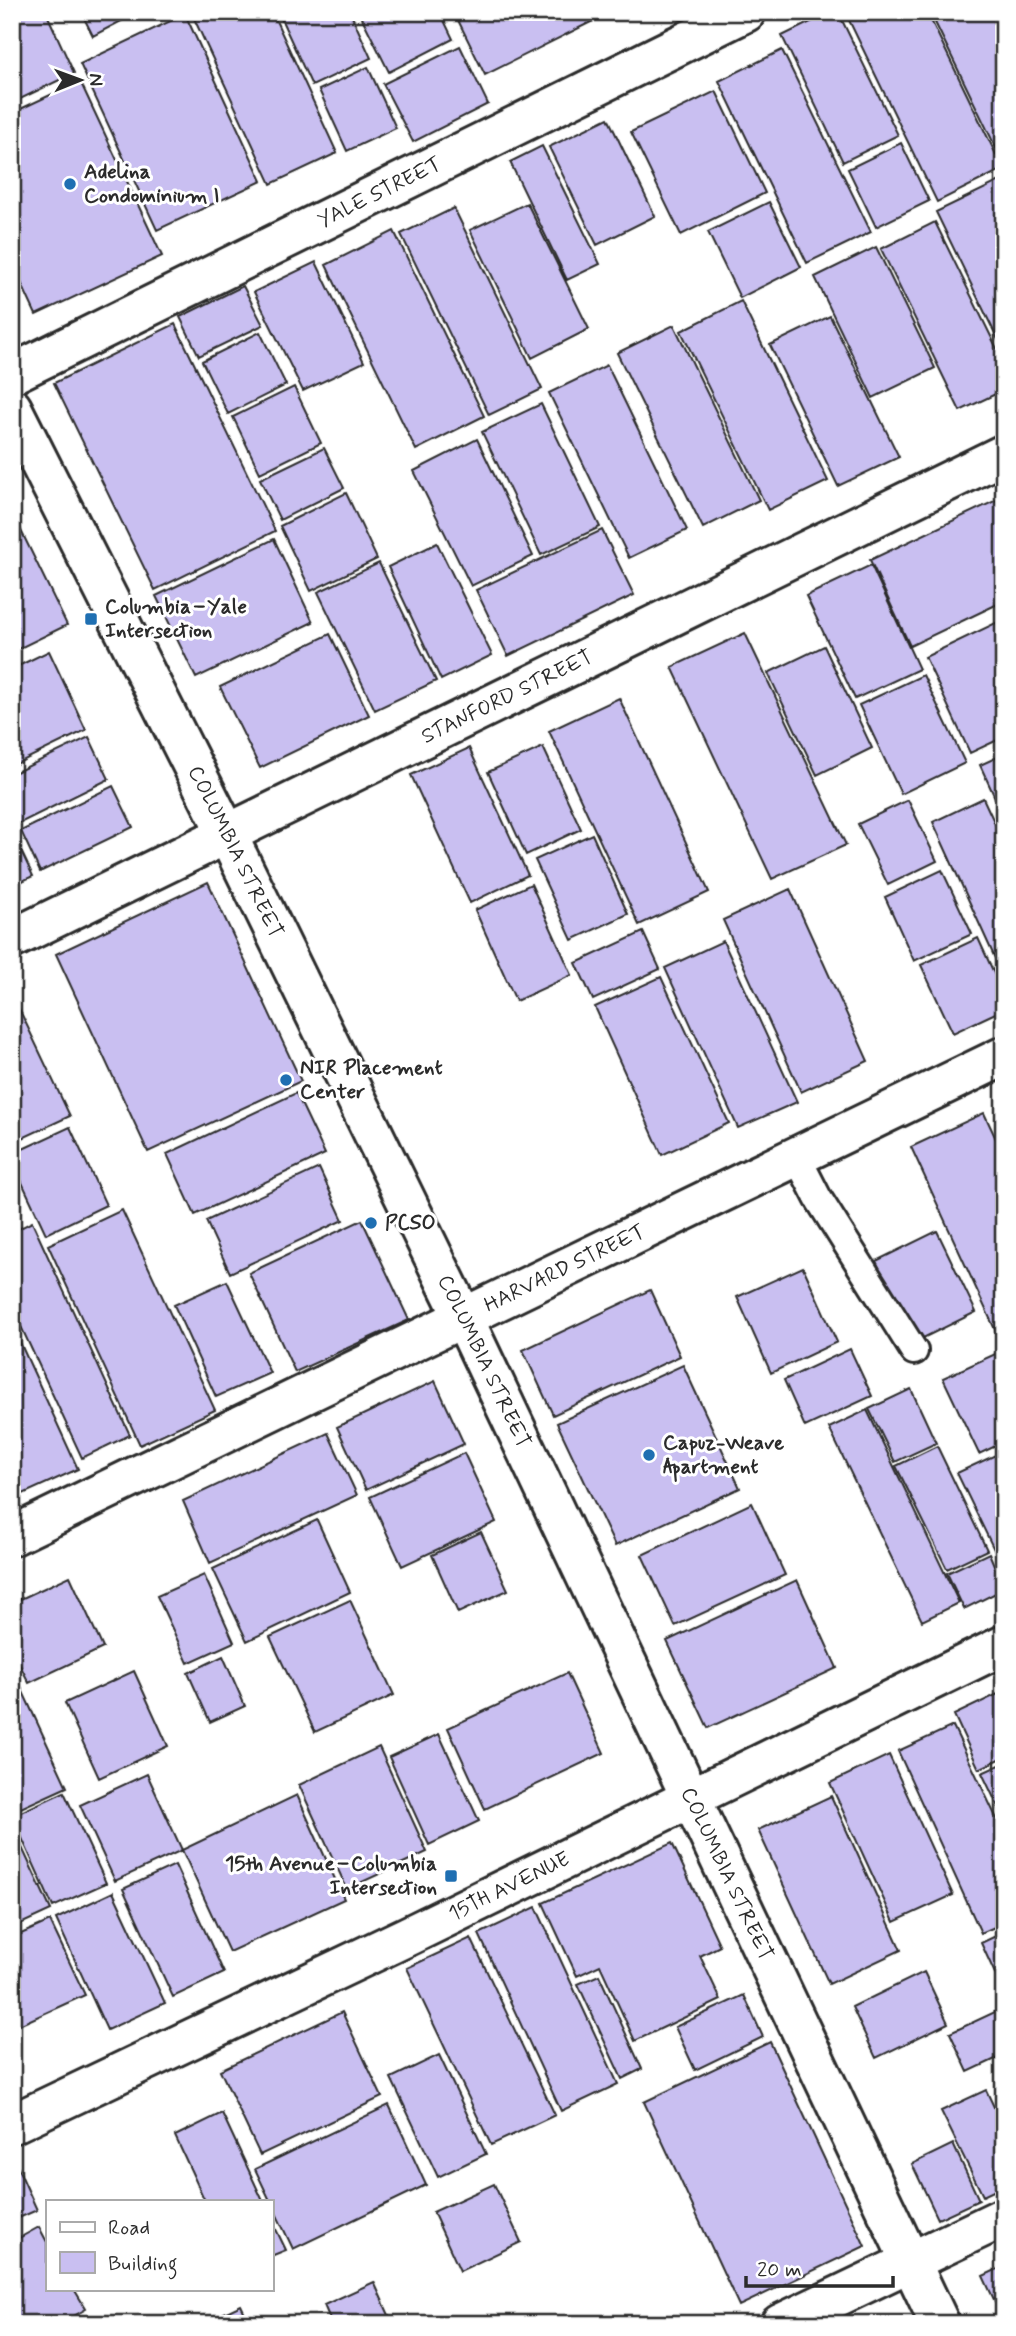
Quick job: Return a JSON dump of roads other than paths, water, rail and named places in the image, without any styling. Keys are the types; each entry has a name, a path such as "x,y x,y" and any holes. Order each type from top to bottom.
{"street":[{"name":"YALE STREET","path":"12,374 746,12"},
{"name":"COLUMBIA STREET","path":"12,408 227,834 464,1319 940,2324"},
{"name":"STANFORD STREET","path":"12,939 1004,454"},
{"name":"HARVARD STREET","path":"12,1536 1004,1056"},
{"name":"15TH AVENUE","path":"12,2124 1004,1645"},
{"path":"780,2324 1004,2217"}],"lane":[{"path":"797,1157 818,1198 914,1351"}],"place":[{"name":"Adelina Condominium I","path":"70,184"},
{"name":"Columbia–Yale Intersection","path":"91,619"},
{"name":"NIR Placement Center","path":"286,1080"},
{"name":"PCSO","path":"371,1223"},
{"name":"Capuz-Weave Apartment","path":"649,1455"},
{"name":"15th Avenue–Columbia Intersection","path":"451,1876"}]}
